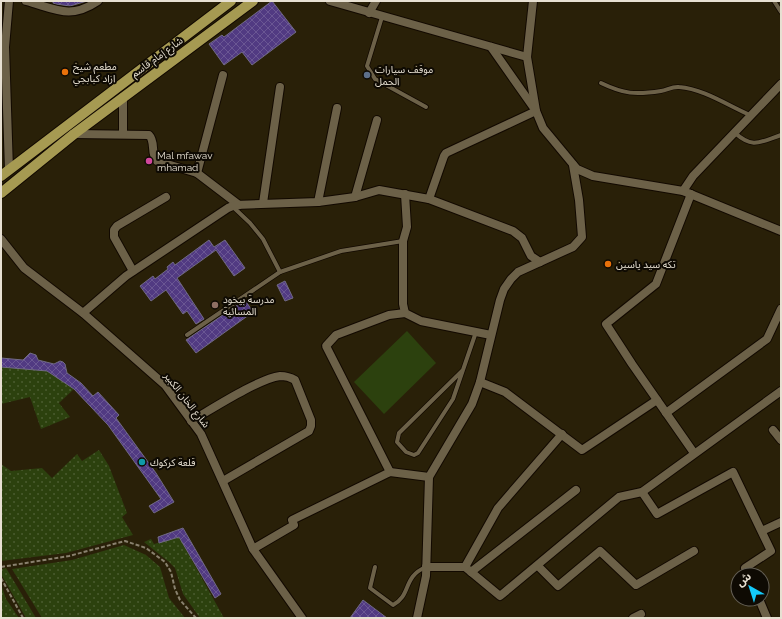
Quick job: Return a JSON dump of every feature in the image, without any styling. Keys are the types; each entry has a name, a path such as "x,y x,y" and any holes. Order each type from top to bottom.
{"main road":[{"name":"شارع إمام قاسم","path":"5,173 231,1"},
{"name":"شارع إمام قاسم","path":"1,193 74,134 253,1"}],"street":[{"path":"5,173 3,45 9,1"},
{"path":"26,1 73,12 87,8 98,1"},
{"path":"330,1 527,57"},
{"path":"368,13 376,1"},
{"path":"533,1 527,57 536,111"},
{"path":"492,47 536,111 543,128 573,165 588,174 682,191 781,231"},
{"path":"197,173 223,75"},
{"path":"682,191 693,176 781,84"},
{"path":"263,203 280,88"},
{"path":"123,134 124,97"},
{"path":"318,202 337,108"},
{"path":"429,200 446,153 536,111"},
{"path":"355,197 377,120"},
{"path":"74,134 149,135 153,140 153,156 157,161 197,173 235,205"},
{"path":"417,618 423,593 426,567 429,477 472,404 480,382 500,300 507,284 518,272 573,247 582,237 579,200 573,165"},
{"path":"83,313 133,271 235,205 318,202 355,197 379,190 405,194 429,200 517,232 531,256 540,262"},
{"path":"405,194 407,227 403,241 403,304 405,314"},
{"path":"691,194 656,284 606,324 656,400 694,453"},
{"path":"133,271 114,237 114,230 117,226 166,197"},
{"name":"شارع الخان الكبير","path":"1,239 24,268 83,313 165,385 201,434 253,549 302,618"},
{"path":"666,413 767,339 781,309"},
{"path":"390,472 326,346 336,335 389,316 405,314 421,321 492,335"},
{"path":"191,420 268,380 280,376 295,380 311,420 309,431 223,480"},
{"path":"480,382 505,392 582,450 656,400"},
{"path":"426,567 468,569 500,596 538,566 619,497 642,492 781,391"},
{"path":"773,430 781,440"},
{"path":"468,569 498,508 562,434"},
{"path":"253,549 294,525 292,520 390,472 429,477"},
{"path":"642,492 657,514 733,472 771,551 747,567"},
{"path":"468,569 576,490"},
{"path":"762,531 781,522"},
{"path":"538,566 558,586 600,551 636,585 694,551"},
{"path":"762,607 767,618"},
{"path":"633,618 641,614"}],"lane":[{"path":"774,1 781,12"},
{"path":"382,17 367,66 375,79 426,107"},
{"path":"601,83 621,92 634,93 662,91 676,86 687,88 701,92 750,115"},
{"path":"735,133 743,140 752,144 781,135"},
{"path":"235,205 263,239 280,272"},
{"path":"187,335 280,272 341,252 403,241"},
{"path":"463,370 399,433 397,442 406,452 414,456 418,453 452,399 463,370 476,332"},
{"path":"375,567 370,588 393,605 401,600 412,576 417,571 426,567"}],"path":[{"path":"1,567 69,556 125,541 146,548 165,562 171,572 175,589 180,600 196,618"},
{"path":"1,578 23,618"}],"green space":[{"path":"407,331 436,363 384,414 354,382"},
{"path":"1,367 47,371 74,389 59,403 70,417 41,429 30,397 1,404"},
{"path":"99,450 109,466 127,513 122,517 133,535 66,553 1,561 1,464 11,471 42,468 52,478 77,454 82,461"},
{"path":"179,537 224,618 200,618 183,594 175,568 144,542 151,539 154,544"},
{"path":"124,545 146,555 160,567 169,598 185,618 42,618 12,569 72,560"},
{"path":"6,568 36,618 26,618 1,574 1,569"},
{"path":"1,584 6,599 19,618 1,618"}],"building":[{"path":"53,1 87,1 70,6 56,4 53,3"},
{"path":"272,1 296,32 252,65 242,52 224,65 209,44 222,35 224,37"},
{"path":"209,240 214,247 225,240 245,268 234,276 216,250 177,278 204,319 196,324 187,311 183,314 166,290 151,301 140,286 153,276 155,279 168,269 167,267 173,262 175,265"},
{"path":"285,281 293,298 285,301 277,285"},
{"path":"245,300 253,312 196,353 186,340"},
{"path":"30,353 36,355 38,360 54,364 60,361 63,362 67,373 81,383 93,396 98,392 119,415 116,418 156,473 174,502 154,513 149,506 161,499 108,425 74,389 47,371 1,367 1,358 23,360"},
{"path":"183,528 221,594 215,598 179,537 159,543 158,537"},
{"path":"363,600 387,618 350,618"}],"place":[{"name":"مطعم شيخ ازاد كبابجي","path":"65,72"},
{"name":"موقف سيارات الحمل","path":"367,75"},
{"name":"Mal mfawav mhamad","path":"149,161"},
{"name":"تكه سيد ياسين","path":"608,264"},
{"name":"مدرسة بيخود المسائية","path":"215,305"},
{"name":"قلعة كركوك","path":"142,462"}]}
